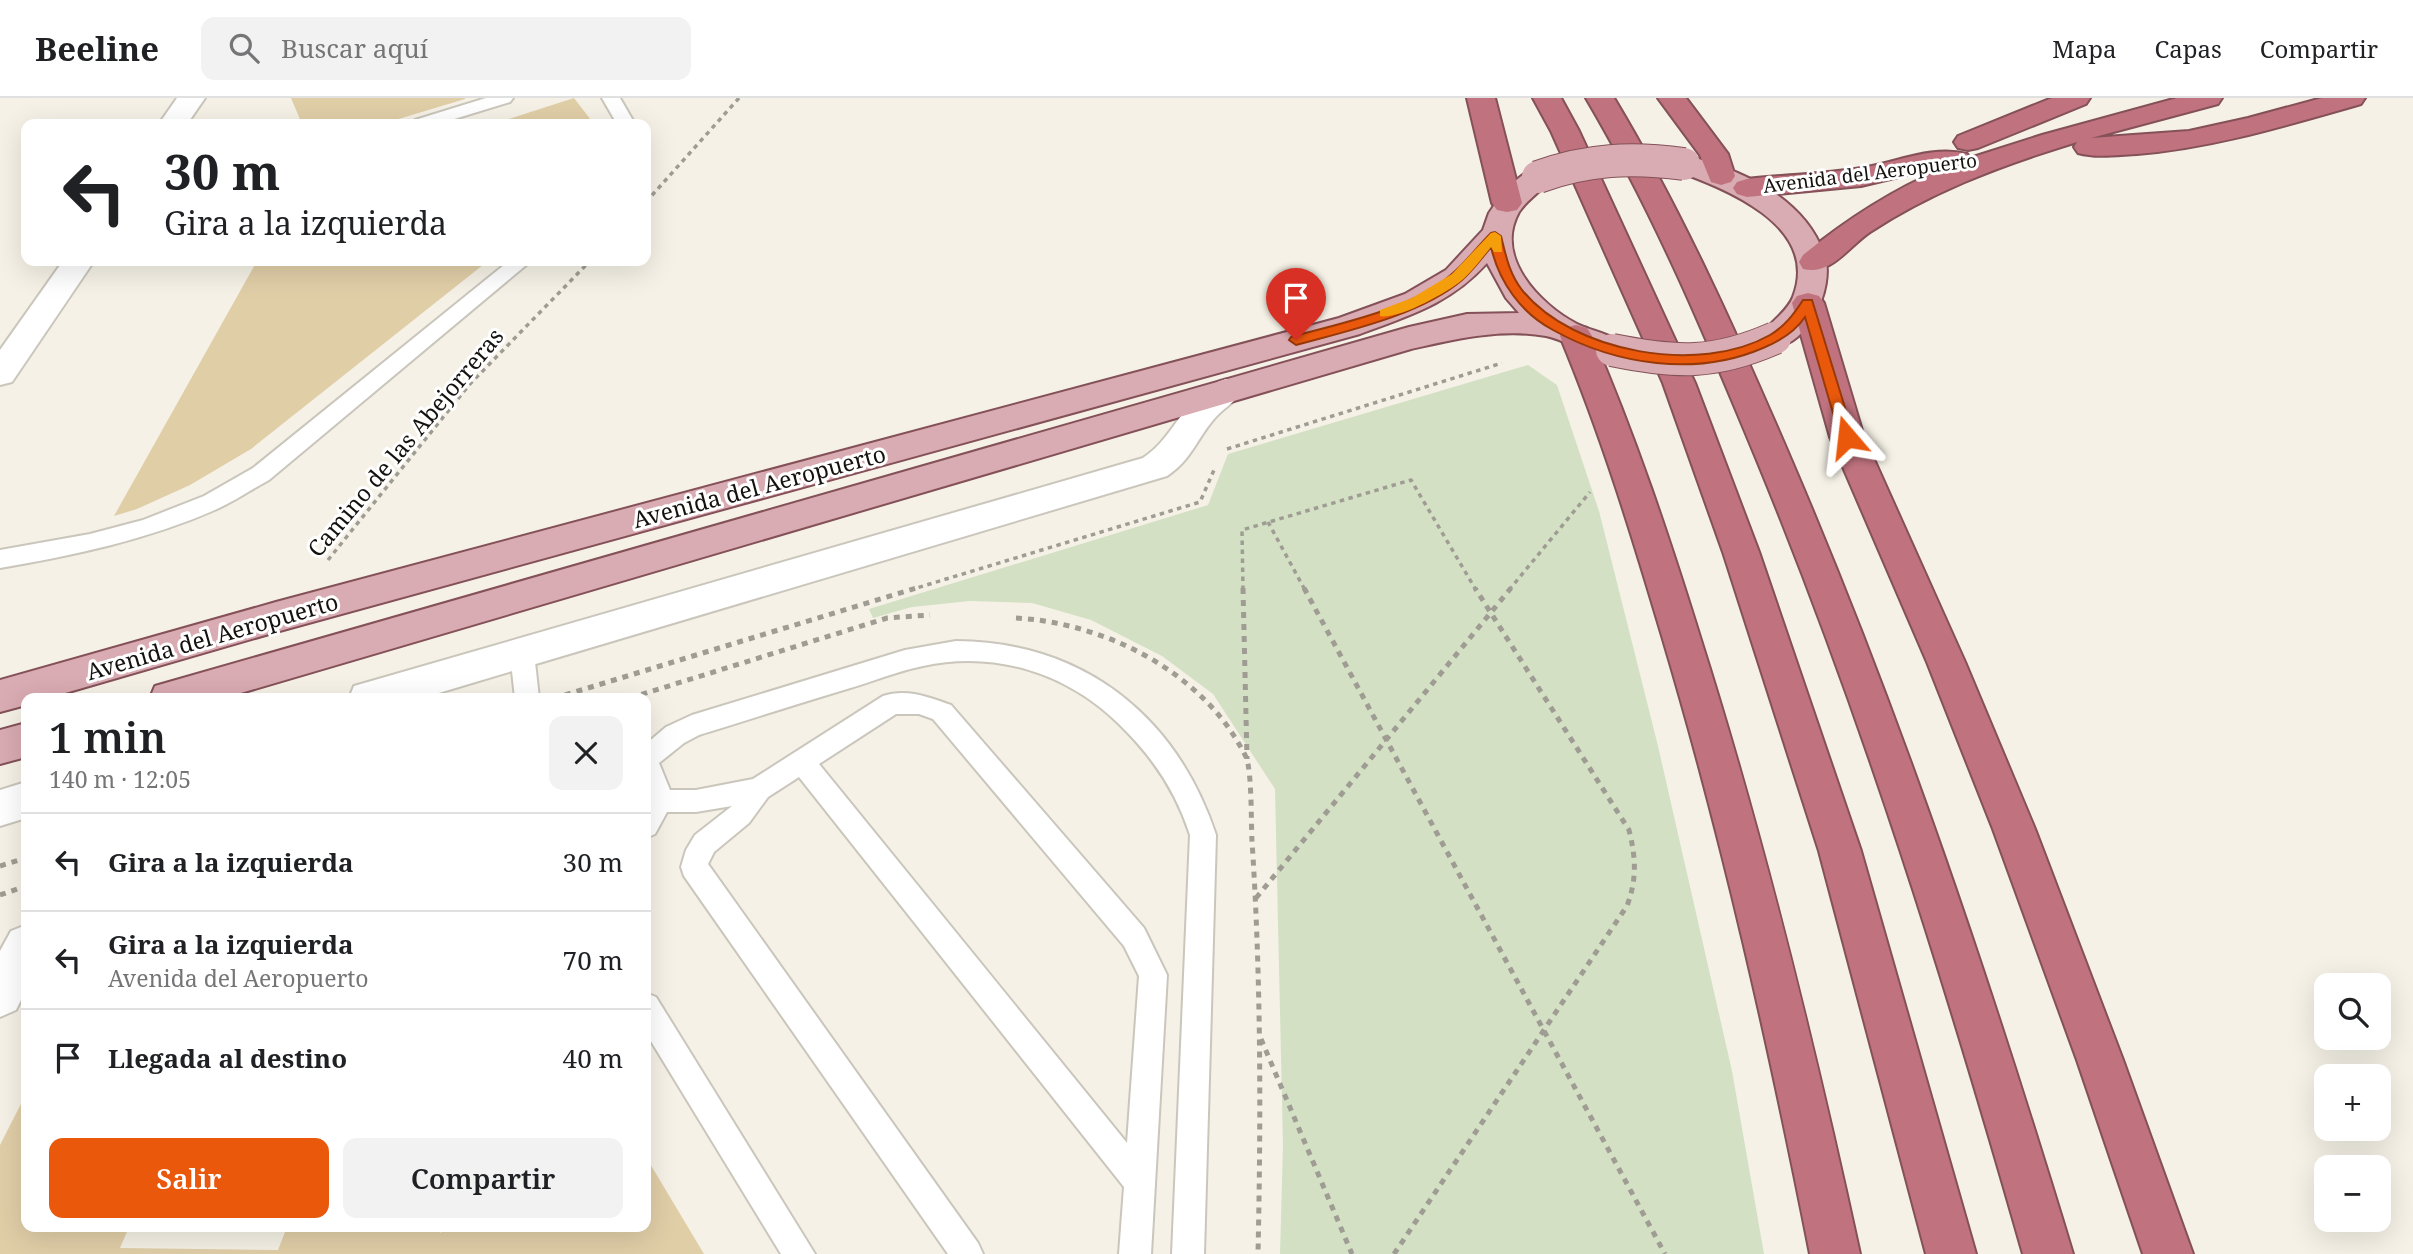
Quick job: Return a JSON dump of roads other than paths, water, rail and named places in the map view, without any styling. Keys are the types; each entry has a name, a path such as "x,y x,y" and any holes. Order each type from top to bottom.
{"highway":[{"path":"1481,98 1507,203"},
{"path":"1547,98 1565,131 1679,383 1741,552 1840,851 1951,1254"},
{"path":"1600,98 1647,177 1692,274 1830,594 1892,764 1953,945 2006,1109 2048,1254"},
{"path":"1672,98 1734,182"},
{"path":"1928,161 2076,98"},
{"name":"Avenida del Aeropuerto","path":"1814,262 1833,245 1906,196 1994,157 2208,98"},
{"path":"2037,146 2117,148 2230,133 2351,98"},
{"name":"Avenida del Aeropuerto","path":"1734,182 1861,177 1928,161 1994,157"},
{"path":"1808,303 1847,437 1946,662 2018,841 2096,1047 2168,1254"},
{"path":"1581,338 1662,574 1733,813 1771,965 1835,1254"}],"main road":[{"path":"1581,338 1518,295 1503,271 1495,236 1507,203 1538,177 1570,164 1615,157 1648,158 1684,164 1734,182 1775,208 1797,231 1814,262 1813,285 1808,303"},
{"name":"Avenida del Aeropuerto","path":"0,696 276,617 1349,326 1416,302 1457,277 1495,236"},
{"name":"Avenida del Aeropuerto","path":"186,693 1409,338 1467,325 1512,323 1581,338 1652,358 1691,360 1737,354 1775,338 1794,323 1808,303"},
{"path":"0,747 21,741"}],"street":[{"path":"176,119 191,98"},
{"path":"0,374 76,266"},
{"name":"Avenida del Aeropuerto","path":"385,693 1155,467 1173,457 1202,410 1226,391"},
{"path":"0,808 21,802"},
{"path":"0,995 21,955"}],"lane":[{"path":"437,119 504,98"},
{"path":"611,98 623,119"},
{"path":"0,559 90,542 148,527 222,497 261,474 515,266"},
{"path":"651,755 692,726 928,655 978,651 1024,657 1090,684 1121,707 1173,765 1194,804 1203,835 1188,1254"},
{"path":"522,653 526,693"},
{"path":"967,1254 694,867 694,857 711,837 741,814 760,789 892,704 919,704 942,712 1134,937 1153,975 1135,1254"},
{"path":"802,762 1140,1182"},
{"path":"651,774 657,783 658,801 651,816"},
{"path":"658,801 696,801 760,789"},
{"path":"651,1015 799,1254"}]}
